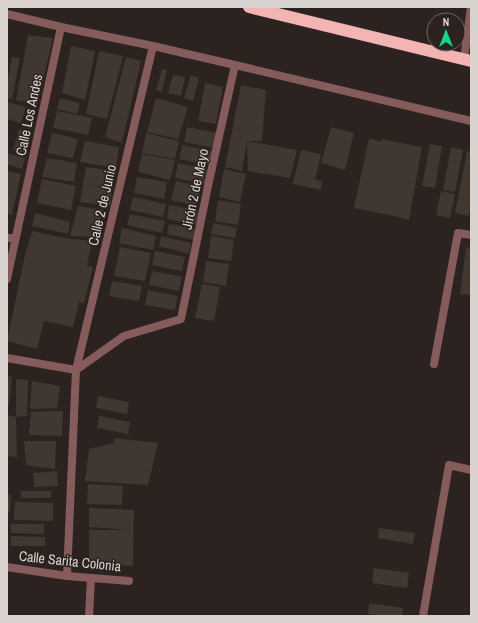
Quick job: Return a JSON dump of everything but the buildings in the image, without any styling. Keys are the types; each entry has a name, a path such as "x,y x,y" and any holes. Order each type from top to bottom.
{"highway":[{"path":"249,7 468,60"}],"street":[{"path":"468,60 471,7"},
{"path":"7,14 153,46 471,121"},
{"name":"Calle Los Andes","path":"7,279 61,27"},
{"name":"Calle 2 de Junio","path":"67,576 76,370 153,46"},
{"name":"Jirón 2 de Mayo","path":"76,370 124,336 181,319 208,186 235,65"},
{"path":"434,364 458,233 471,235"},
{"path":"7,238 16,238"},
{"path":"7,358 76,370"},
{"path":"423,616 449,465 471,470"},
{"name":"Calle Sarita Colonia","path":"7,567 67,576 129,581"},
{"path":"89,616 91,578"}]}
